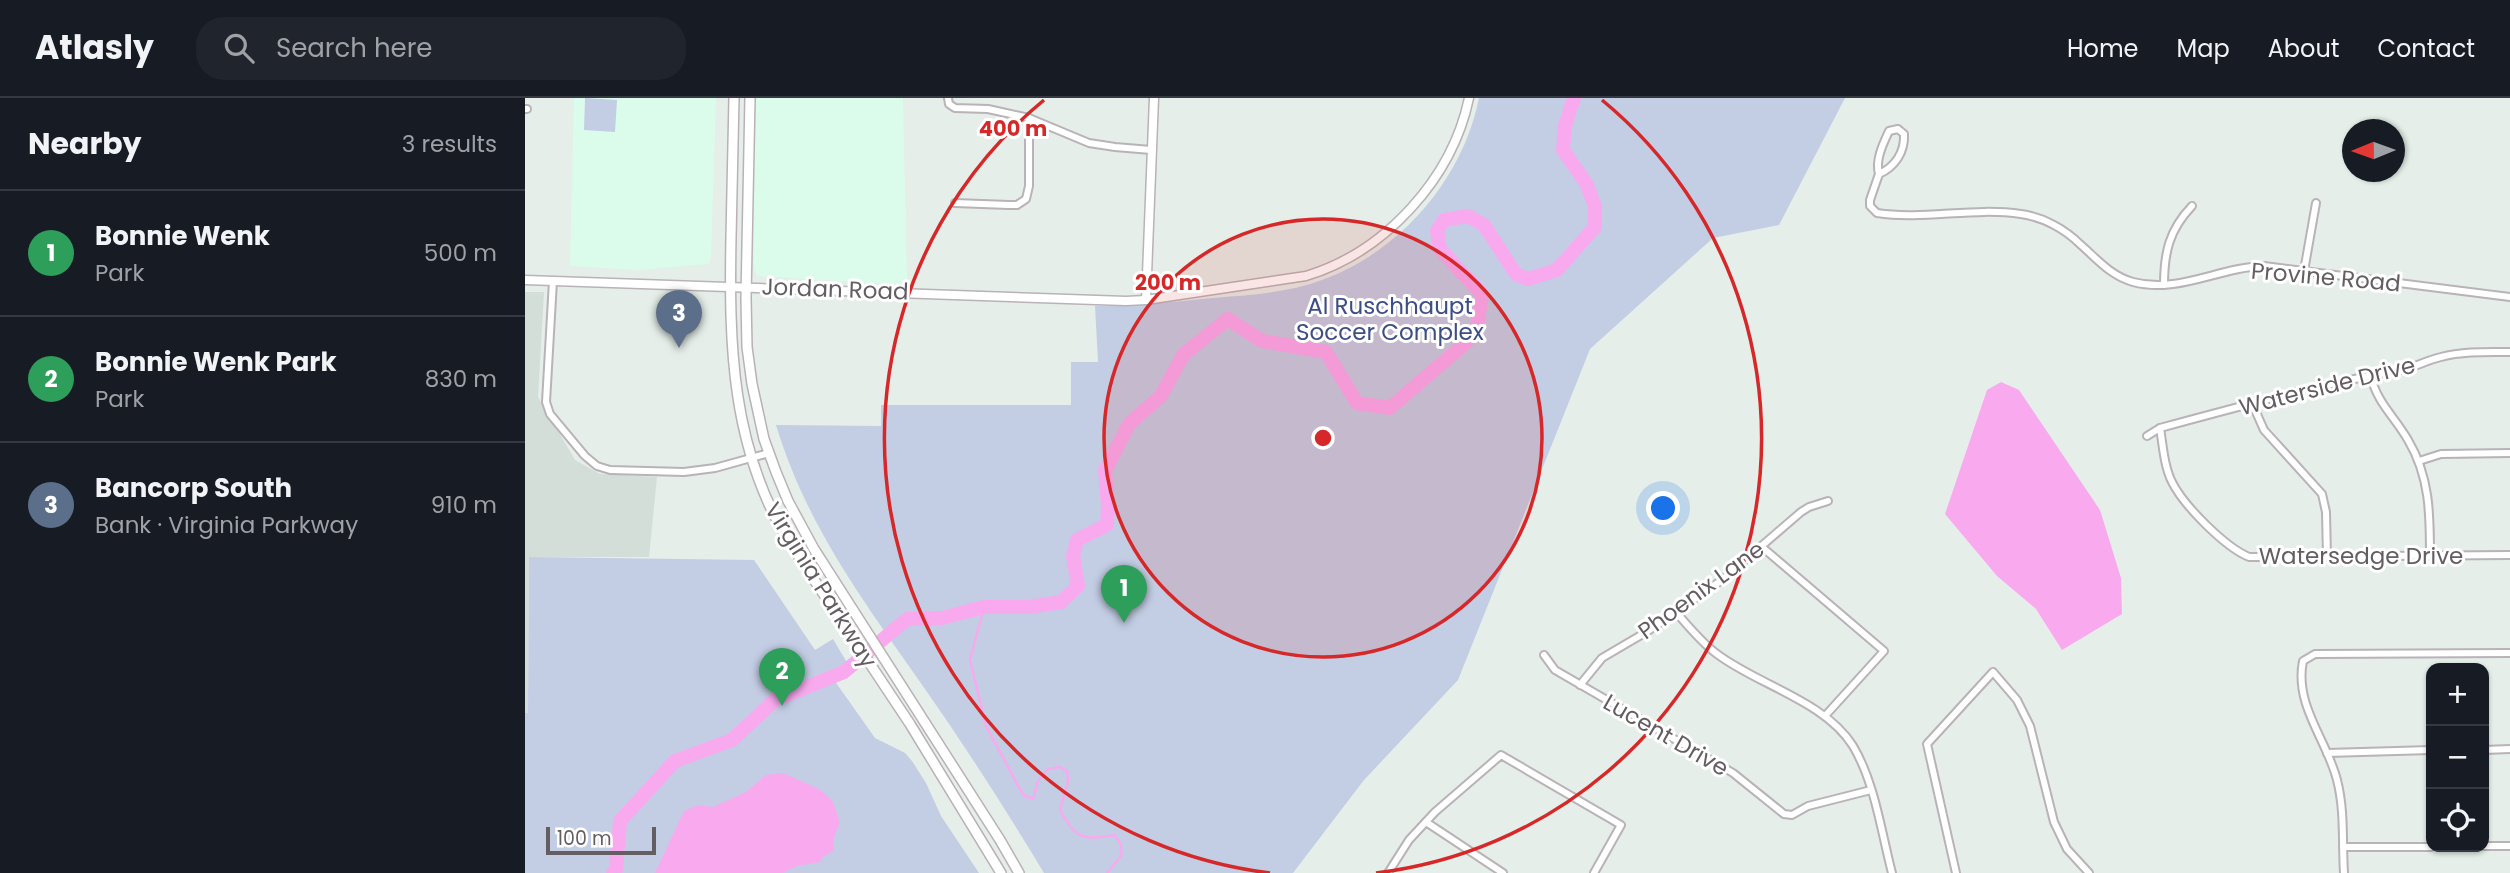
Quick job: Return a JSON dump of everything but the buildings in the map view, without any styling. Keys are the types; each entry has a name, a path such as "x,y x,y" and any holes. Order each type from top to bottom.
{"main road":[{"name":"Virginia Parkway","path":"734,98 730,338 743,428 752,458 776,521 900,709 1001,873"},
{"name":"Virginia Parkway","path":"750,98 746,286 749,362 755,405 769,453 794,514 1019,873"}],"street":[{"path":"948,98 949,104 955,108 988,109 1029,118 1089,143 1151,150"},
{"path":"1146,300 1154,98"},
{"name":"Jordan Road","path":"525,280 1146,300 1306,276 1336,265 1364,250 1391,230 1434,178 1458,134 1469,98"},
{"path":"955,203 1009,205 1024,201 1029,186 1029,118"},
{"path":"1898,129 1905,139 1900,155 1892,166 1879,174 1878,165 1889,131 1898,129"},
{"name":"Provine Road","path":"1879,174 1870,200 1872,209 1884,214 2000,212 2031,216 2057,226 2123,278 2147,284 2164,285 2192,281 2253,267 2510,296"},
{"path":"2304,271 2316,203"},
{"path":"2164,285 2164,260 2170,237 2192,206"},
{"path":"553,281 546,402 549,414 597,466 610,470 684,472 715,468 769,453"},
{"name":"Waterside Drive","path":"2147,436 2160,428 2252,403 2370,374 2410,368 2454,354 2510,352"},
{"path":"2370,374 2379,400 2406,436 2419,461 2427,488 2430,556"},
{"path":"2252,403 2264,430 2322,494 2326,512 2327,557"},
{"name":"Watersedge Drive","path":"2160,428 2172,482 2194,510 2233,548 2249,557 2510,555"},
{"path":"2419,461 2441,454 2510,453"},
{"name":"Phoenix Lane","path":"1580,685 1602,658 1722,580 1809,507 1828,501"},
{"path":"1762,547 1884,651 1825,716"},
{"path":"1676,612 1717,654 1825,716 1852,744 1871,790 1892,873"},
{"path":"2344,873 2341,800 2337,778 2305,703 2302,668 2306,657 2315,654 2510,653"},
{"name":"Lucent Drive","path":"1544,655 1551,666 1580,685 1733,773 1784,814 1790,816 1819,802 1871,790"},
{"path":"1956,873 1927,744 1993,672 2017,700 2030,726 2054,822 2067,849 2089,873"},
{"path":"2489,750 2510,749"},
{"path":"2327,753 2426,750"},
{"path":"1388,873 1409,840 1426,822 1501,755 1621,825 1594,873"},
{"path":"1426,822 1503,873"},
{"path":"2343,847 2426,846"},
{"path":"2489,846 2510,846"}],"shaded area":[{"path":"574,98 716,98 709,264 639,270 570,266"},
{"path":"756,98 903,98 907,285 758,276 754,270 753,201"},
{"path":"525,292 544,292 538,397 575,460 600,474 657,477 649,557 529,557 528,713 525,713"},
{"path":"2001,382 2019,390 2100,510 2121,578 2122,614 2062,650 2036,609 1997,576 1945,514 1987,390"},
{"path":"783,773 819,789 832,800 840,822 834,837 833,851 820,862 797,866 783,873 655,873 684,811 698,805 713,807 746,792 766,775"}],"green space":[{"path":"585,98 617,100 615,132 584,130"},
{"name":"Al Ruschhaupt Soccer Complex","path":"1479,98 1845,98 1779,225 1713,238 1590,349 1458,680 1364,780 1293,873 1044,873 971,757 840,563 804,497 776,425 881,426 881,405 1071,405 1071,362 1098,362 1095,306 1154,304 1268,293 1322,280 1350,267 1377,251 1424,209 1459,157"},
{"path":"529,557 754,560 815,650 833,639 852,671 834,680 875,738 905,753 912,761 926,783 941,816 979,873 525,873"}],"waterway":[{"path":"613,873 616,870 620,821 675,761 732,740 775,700 844,672 907,619 942,618 984,607 1029,607 1061,602 1078,586 1073,556 1077,540 1107,525 1105,471 1129,424 1161,396 1183,355 1228,319 1262,341 1326,352 1357,403 1390,408 1476,334 1482,294 1440,249 1437,231 1444,220 1468,216 1484,225 1516,274 1528,279 1557,270 1595,227 1595,206 1586,183 1563,150 1565,126 1574,98"},
{"path":"984,607 970,660 986,726 1023,795 1033,799 1038,781 1048,769 1060,767 1067,771 1068,781 1060,810 1071,827 1082,836 1115,835 1121,845 1121,856 1107,873"}],"place":[{"name":"Bancorp South","path":"679,348"},
{"name":"Bonnie Wenk","path":"1124,623"},
{"name":"Bonnie Wenk Park","path":"782,706"}]}
